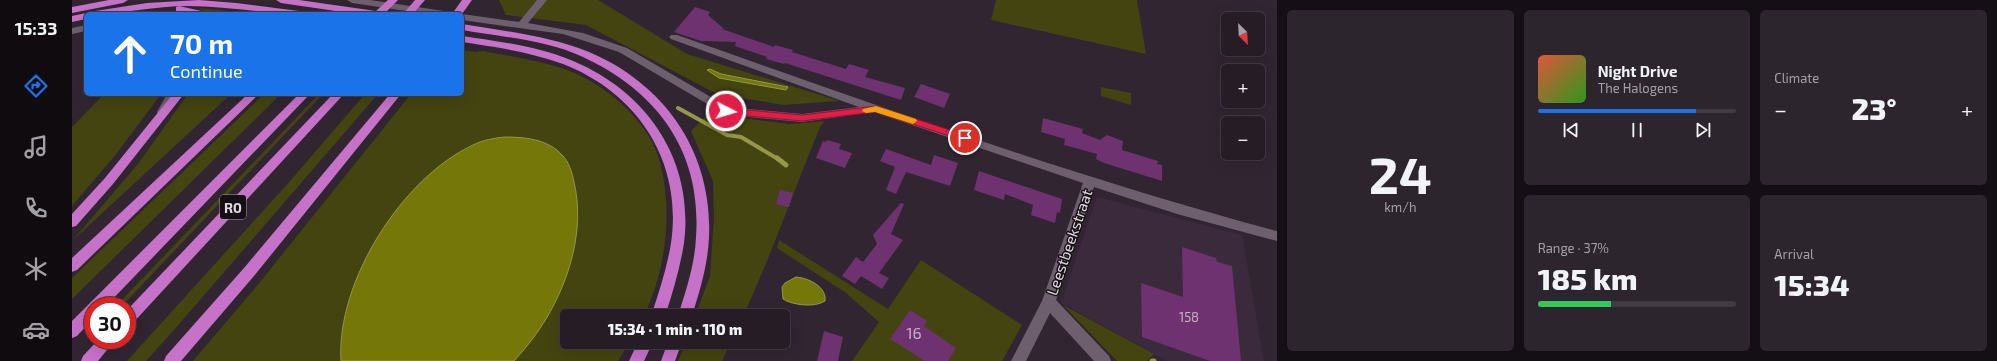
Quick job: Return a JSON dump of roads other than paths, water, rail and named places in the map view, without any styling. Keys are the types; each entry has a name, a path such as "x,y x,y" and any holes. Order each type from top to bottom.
{"highway":[{"path":"73,9 123,0"},
{"path":"281,0 362,12"},
{"path":"332,12 339,0"},
{"path":"338,12 352,0"},
{"path":"381,12 392,0"},
{"path":"410,12 420,0"},
{"path":"163,4 176,9 192,12"},
{"path":"109,12 163,4 220,4 288,12"},
{"path":"72,18 84,16"},
{"path":"464,27 555,45 584,54 631,79 654,98 674,122 688,149 696,170 704,212 700,259 696,282 687,309"},
{"path":"464,39 527,51 578,67 617,89 632,101 653,126 666,149 671,162 680,215 671,280 661,309"},
{"path":"72,222 109,181 177,96"},
{"path":"72,266 252,96"},
{"name":"R0","path":"106,297 303,96"},
{"name":"R0","path":"136,310 337,96"},
{"path":"171,361 249,272 394,96"},
{"path":"72,331 84,319"},
{"path":"88,361 99,349"},
{"path":"636,361 642,349"},
{"path":"668,361 672,349"}],"street":[{"path":"352,0 431,12"},
{"path":"522,25 542,0"},
{"path":"464,17 522,25 583,36 623,50 726,111 802,118 876,109"},
{"path":"72,31 84,28"},
{"path":"674,37 876,109 1090,181 1184,211 1277,236"},
{"path":"154,125 171,96"},
{"name":"Leestbeekstraat","path":"1018,361 1048,302 1085,200 1090,181"},
{"name":"Leestbeekstraat","path":"1048,302 1104,361"}],"waterway":[{"path":"678,108 727,135 741,137 778,159"},
{"path":"777,158 786,165"}]}
